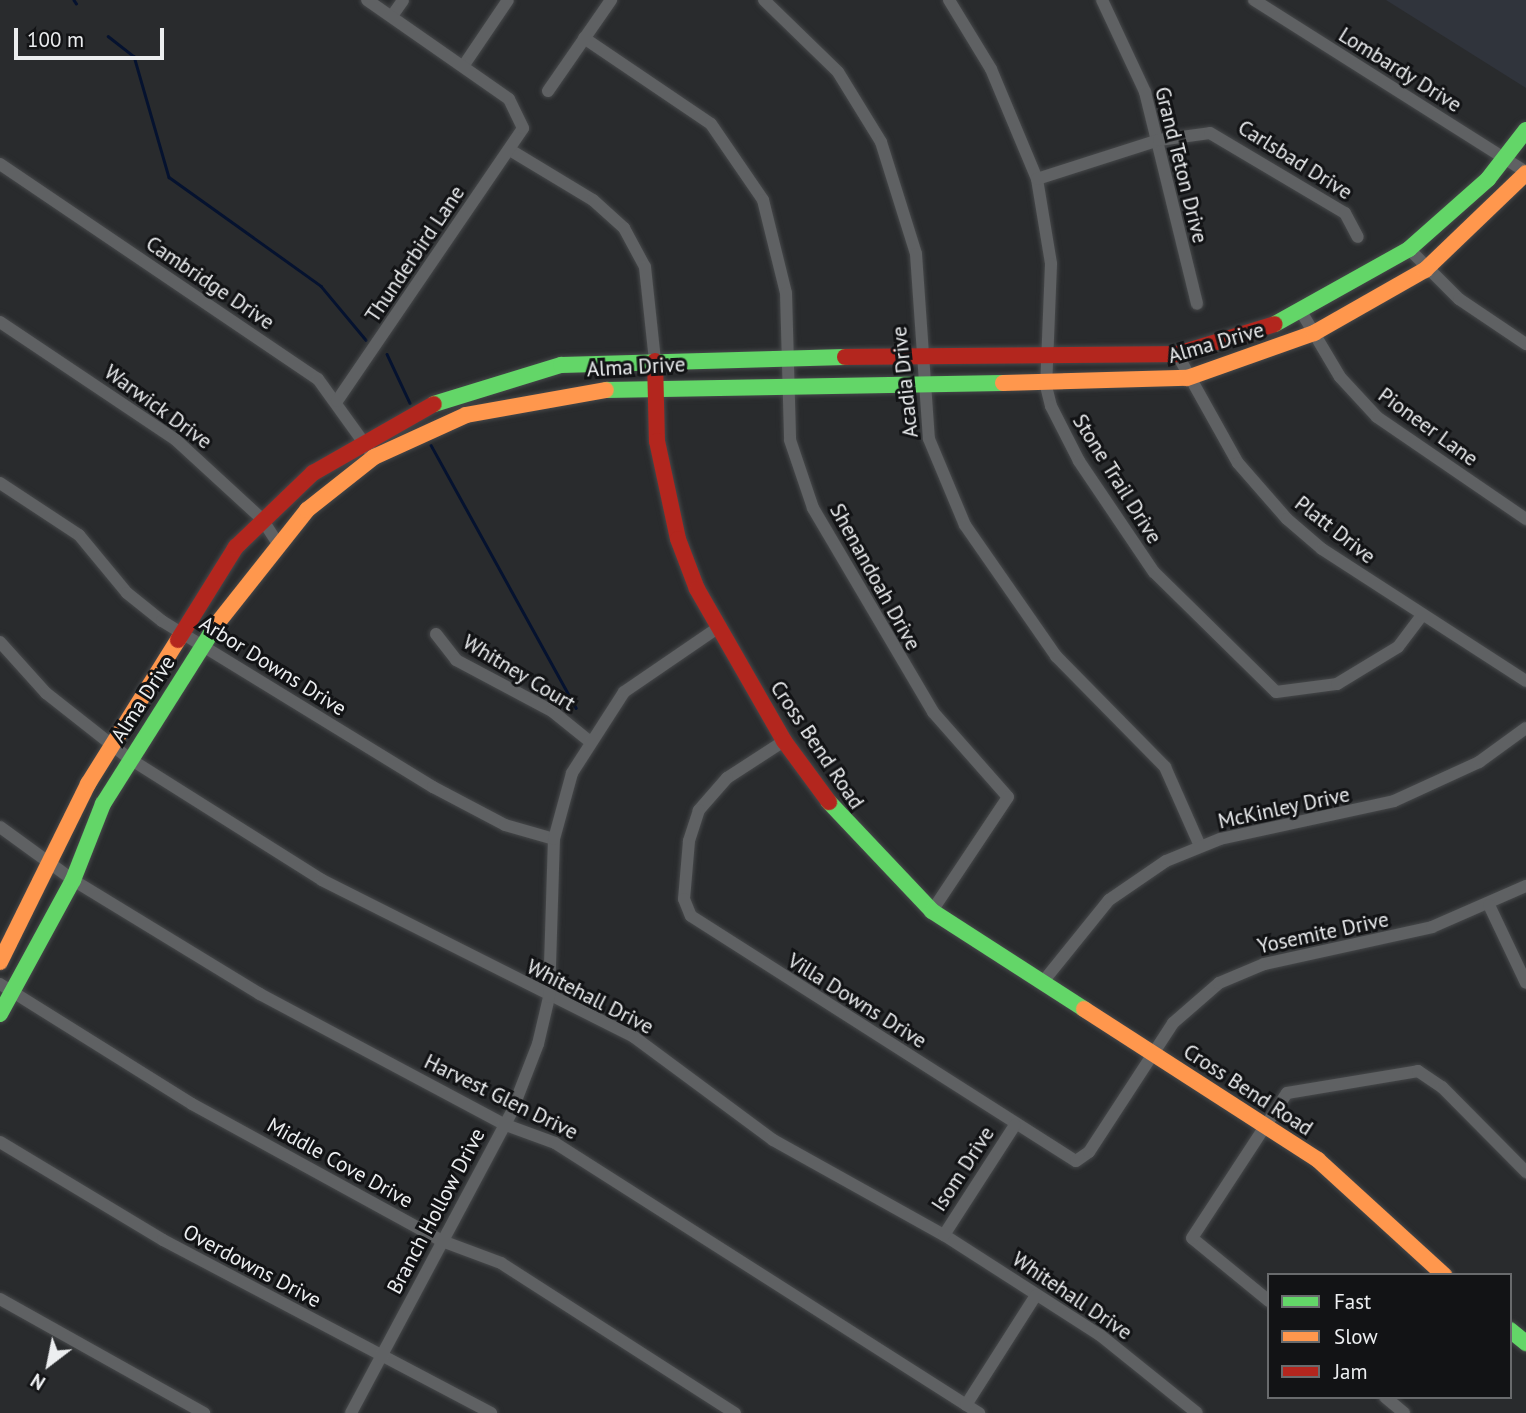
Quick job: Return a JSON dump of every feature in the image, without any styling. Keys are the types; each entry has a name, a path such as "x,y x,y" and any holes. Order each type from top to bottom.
{"main road":[{"name":"Alma Drive","path":"0,962 112,747 181,632 261,519 364,439 506,376 561,365 788,357 1050,360 1177,354 1302,313 1409,249 1506,160 1526,130"},
{"name":"Alma Drive","path":"0,1014 6,988 73,880 103,804 202,646 277,542 374,457 505,404 654,387 788,382 1046,386 1187,378 1314,333 1425,270 1526,172"},
{"name":"Cross Bend Road","path":"655,361 657,441 678,539 716,629 784,741 849,830 932,911 1263,1124 1346,1183 1442,1273"},
{"path":"1512,1332 1526,1343"}],"street":[{"path":"367,0 464,65 508,0"},
{"path":"392,16 403,0"},
{"path":"548,91 611,0"},
{"name":"Acadia Drive","path":"764,0 838,72 881,142 916,254 919,358 929,439 965,525 1056,656 1165,767 1200,846"},
{"name":"Stone Trail Drive","path":"949,0 991,69 1037,179 1051,264 1050,360 1046,386 1059,428 1154,572 1276,692 1337,684 1398,646 1422,615"},
{"name":"Grand Teton Drive","path":"1102,0 1132,59 1159,140 1196,304"},
{"name":"Lombardy Drive","path":"1254,0 1526,172"},
{"name":"Shenandoah Drive","path":"584,38 682,100 711,124 747,172 782,260 790,440 830,542 933,712 1007,797 932,911"},
{"name":"Thunderbird Lane","path":"337,401 523,128 509,99 464,65"},
{"name":"Carlsbad Drive","path":"1037,179 1192,132 1229,139 1345,213 1359,237"},
{"name":"Cross Bend Road","path":"510,150 593,200 624,228 645,267 655,361"},
{"name":"Cambridge Drive","path":"0,164 318,379 337,401 374,457"},
{"path":"1409,249 1425,270 1526,344"},
{"name":"Pioneer Lane","path":"1302,313 1340,377 1377,417 1526,519"},
{"name":"Warwick Drive","path":"0,322 176,440 261,519 277,542"},
{"name":"Platt Drive","path":"1177,354 1187,378 1238,463 1270,502 1322,549 1526,681"},
{"name":"Arbor Downs Drive","path":"0,483 79,535 127,593 202,646 433,787 505,825 554,839"},
{"name":"Branch Hollow Drive","path":"351,1413 522,1089 549,997 554,839 559,808 588,740 632,684 716,629"},
{"name":"Whitney Court","path":"436,634 456,660 552,711 588,740"},
{"name":"Whitehall Drive","path":"0,642 46,694 130,759 322,880 549,997 634,1037 773,1140 944,1235 1100,1335 1197,1413"},
{"name":"McKinley Drive","path":"1042,983 1109,900 1200,846 1394,802 1479,762 1526,728"},
{"name":"Villa Downs Drive","path":"784,741 727,778 699,810 687,864 684,899 691,916 1015,1125 1082,1161 1153,1053"},
{"name":"Harvest Glen Drive","path":"0,827 73,880 260,994 503,1124 555,1143 979,1413"},
{"name":"Yosemite Drive","path":"1153,1053 1194,1001 1241,972 1371,945 1489,905 1526,886"},
{"path":"1489,905 1526,984"},
{"name":"Middle Cove Drive","path":"6,988 192,1104 442,1241 502,1263 735,1413"},
{"path":"1267,1299 1192,1238 1277,1102 1298,1089 1418,1071 1526,1172"},
{"name":"Isom Drive","path":"944,1235 1015,1125"},
{"name":"Overdowns Drive","path":"0,1142 380,1358 434,1378 491,1413"},
{"path":"966,1405 1036,1294"},
{"path":"0,1300 204,1413"},
{"path":"1387,1399 1404,1413"}],"shaded area":[{"path":"1386,0 1526,0 1526,88"}],"waterway":[{"path":"108,36 134,56 169,177 321,286 366,340"},
{"path":"387,354 410,403"},
{"path":"431,445 576,708"}],"traffic: fast":[{"path":"1275,324 1409,249 1488,179 1526,130"},
{"path":"434,404 561,365 845,357"},
{"path":"606,390 1003,383"},
{"path":"0,1014 73,880 103,804 216,625"},
{"path":"829,802 932,911 1084,1009"},
{"path":"1512,1332 1526,1343"}],"traffic: slow":[{"path":"1003,383 1187,378 1314,333 1425,270 1526,173"},
{"path":"216,625 307,510 374,457 466,415 606,390"},
{"path":"0,962 88,784 178,640"},
{"path":"1084,1009 1318,1160 1442,1273"}],"traffic: jam":[{"path":"845,357 1177,354 1275,324"},
{"path":"655,361 657,441 678,539 697,589 784,741 829,802"},
{"path":"178,640 236,547 313,473 434,404"}]}
